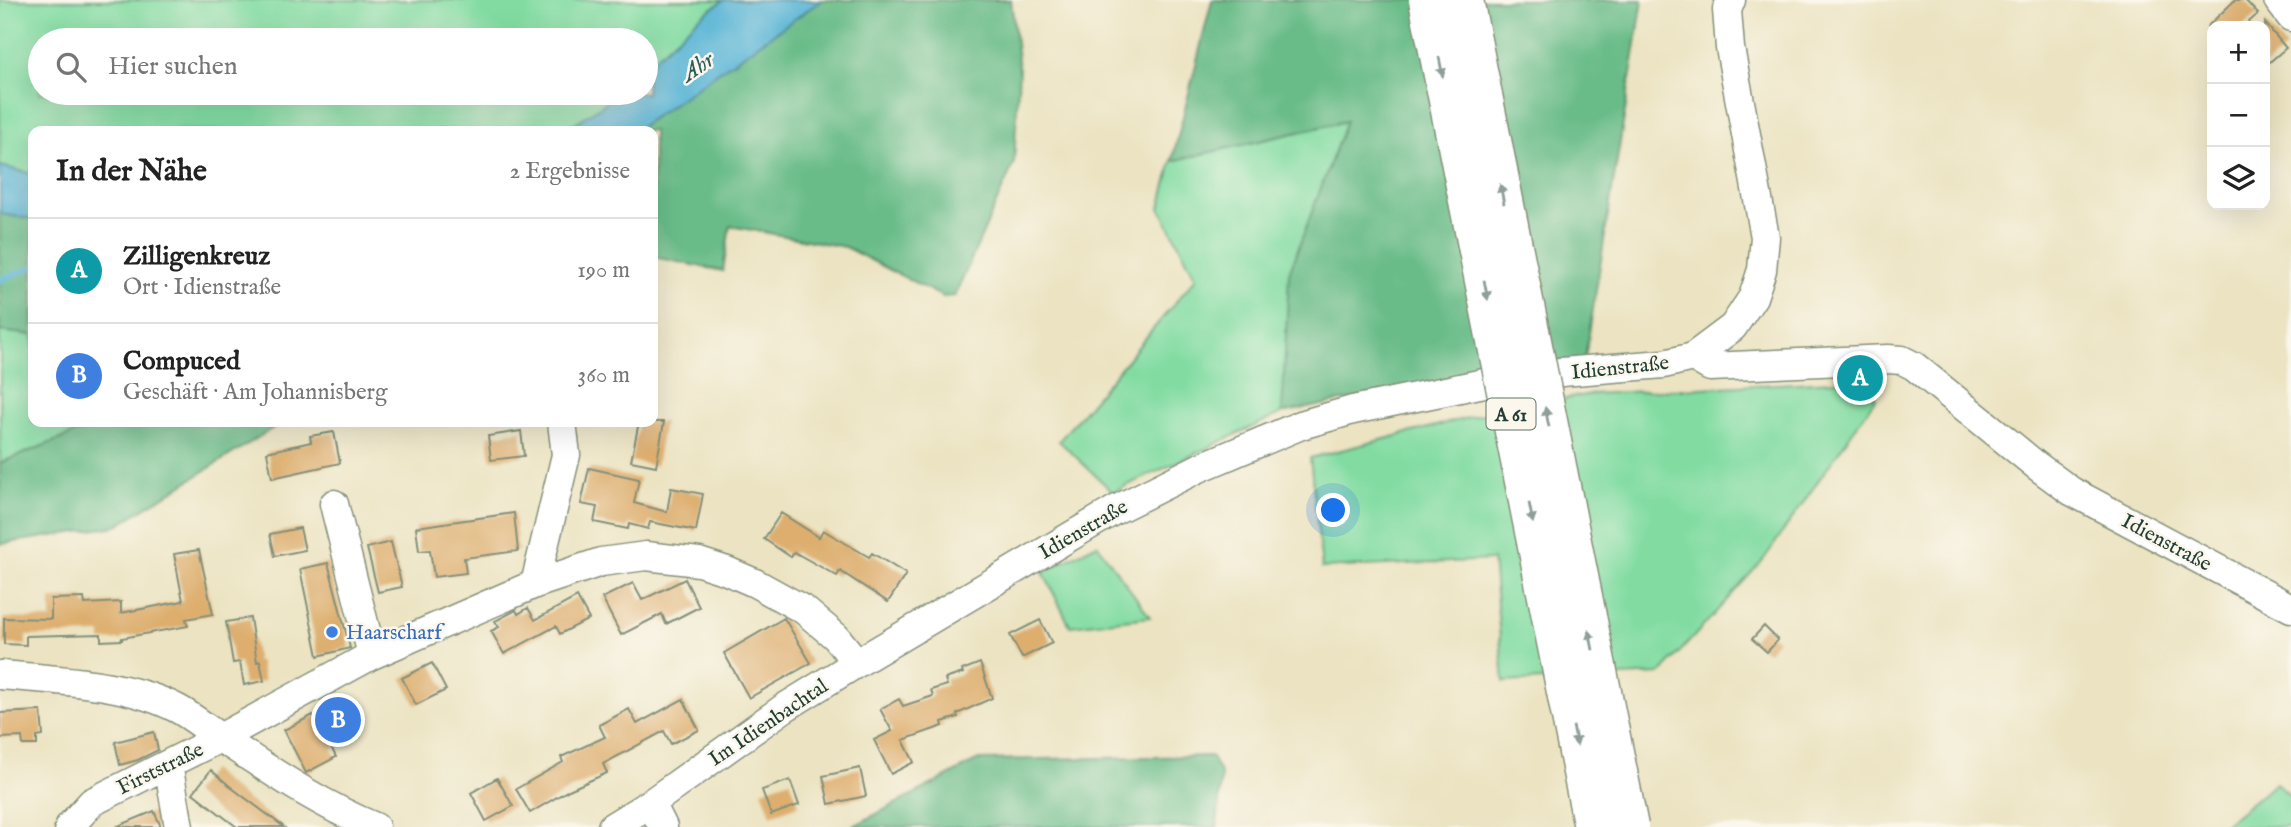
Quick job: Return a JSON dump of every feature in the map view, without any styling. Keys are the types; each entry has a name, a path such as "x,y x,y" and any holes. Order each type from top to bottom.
{"highway":[{"name":"A 61","path":"1428,0 1593,827"},
{"name":"A 61","path":"1464,0 1629,827"}],"street":[{"path":"1693,357 1733,327 1753,297 1762,270 1765,237 1730,48 1727,9 1731,0"},
{"path":"2278,0 2291,17"},
{"name":"Idienstraße","path":"926,621 1115,510 1199,468 1301,425 1353,410 1523,375 1664,365 1693,357 1710,367 1902,360 1914,366 2071,491 2291,608"},
{"path":"535,584 566,455 563,427"},
{"path":"334,504 372,655"},
{"name":"Firststraße","path":"69,827 92,802 220,738 372,655 535,584 601,562 646,556 699,562 755,583 804,610 836,636 858,663"},
{"name":"Im Idienbachtal","path":"612,827 657,815 785,708 926,621"},
{"path":"0,675 78,682 136,693 177,708 343,821 375,827"},
{"path":"168,764 179,827"}],"green space":[{"path":"0,0 724,0 700,17 658,55 658,28 28,28 28,105 603,105 571,126 28,126 28,173 0,166"},
{"path":"822,0 1011,0 1019,69 1014,163 955,296 943,297 845,247 730,226 723,271 658,258 658,126 641,126"},
{"path":"1212,0 1643,0 1585,358 1471,375 1282,413 1289,273 1346,121 1172,161"},
{"path":"1347,121 1293,262 1282,413 1113,492 1059,441 1196,278 1160,208 1172,161"},
{"path":"0,214 28,218 28,334 0,331"},
{"path":"0,331 28,334 28,427 90,427 0,463"},
{"path":"1852,380 1876,398 1764,559 1660,674 1504,682 1493,560 1322,568 1310,458 1483,414 1591,394"},
{"path":"90,427 275,427 116,526 0,544 0,463"},
{"path":"1097,544 1150,617 1070,626 1043,572"},
{"path":"1211,756 1221,774 1217,827 852,827 978,760"},
{"path":"2276,783 2291,797 2291,827 2221,827"}],"water":[{"name":"Ahr","path":"724,0 822,0 641,126 571,126 603,105 658,105 658,55 700,17"},
{"path":"0,166 28,173 28,218 0,214"}],"building":[{"path":"2235,0 2245,0 2258,14 2250,21 2213,21"},
{"path":"2270,29 2286,48 2270,62"},
{"path":"658,422 664,422 656,466 631,461 638,427 658,427"},
{"path":"521,431 524,456 491,460 488,436"},
{"path":"334,432 340,463 272,478 267,452 311,442 310,436"},
{"path":"589,468 639,479 634,503 667,512 671,488 703,494 696,531 650,522 648,529 629,524 628,529 594,522 597,507 581,504"},
{"path":"514,513 518,551 464,558 466,573 434,577 430,550 419,551 416,527"},
{"path":"781,513 819,537 823,530 869,557 872,553 906,574 888,602 840,571 837,576 794,552 791,557 764,539"},
{"path":"300,528 305,550 275,556 270,534"},
{"path":"391,542 402,587 378,592 367,548"},
{"path":"199,550 213,614 186,619 188,626 122,640 101,641 101,634 26,636 26,645 4,644 4,618 51,619 51,599 84,598 85,604 121,602 121,613 183,601 174,554"},
{"path":"328,563 350,648 318,656 300,569"},
{"path":"685,579 699,607 666,624 662,614 621,635 602,598 633,583 642,600"},
{"path":"577,597 589,619 560,634 556,626 504,654 491,631 499,627 495,621 516,610 518,614 528,608 535,620"},
{"path":"250,618 257,662 260,661 264,681 244,685 240,662 233,663 226,622"},
{"path":"784,618 811,663 749,698 724,653"},
{"path":"1040,620 1052,643 1022,658 1010,635"},
{"path":"1764,626 1778,640 1767,652 1752,639"},
{"path":"432,663 446,690 416,705 402,678"},
{"path":"980,663 992,698 957,714 958,717 942,722 943,726 903,740 914,762 891,774 874,740 892,731 880,709 899,699 903,706 933,696 931,690 947,685 945,679"},
{"path":"683,699 699,730 671,744 664,731 603,764 607,773 569,790 530,813 516,789 563,762 561,757 605,737 599,725 629,709 637,724"},
{"path":"351,701 361,718 353,724 358,734 332,749 336,757 306,773 284,730 313,715 315,719"},
{"path":"41,711 43,736 37,737 37,745 23,745 22,737 0,738 0,713"},
{"path":"154,732 158,750 120,765 115,742"},
{"path":"860,768 866,796 829,804 823,776"},
{"path":"211,770 284,827 237,827 225,818 193,793"},
{"path":"497,778 513,806 486,821 471,793"},
{"path":"790,780 799,805 771,815 762,790"},
{"path":"154,811 161,827 116,827"}],"waterway":[{"path":"0,280 28,269"}],"place":[{"name":"Zilligenkreuz","path":"1860,378"},
{"name":"Haarscharf","path":"332,632"},
{"name":"Compuced","path":"338,720"}]}
